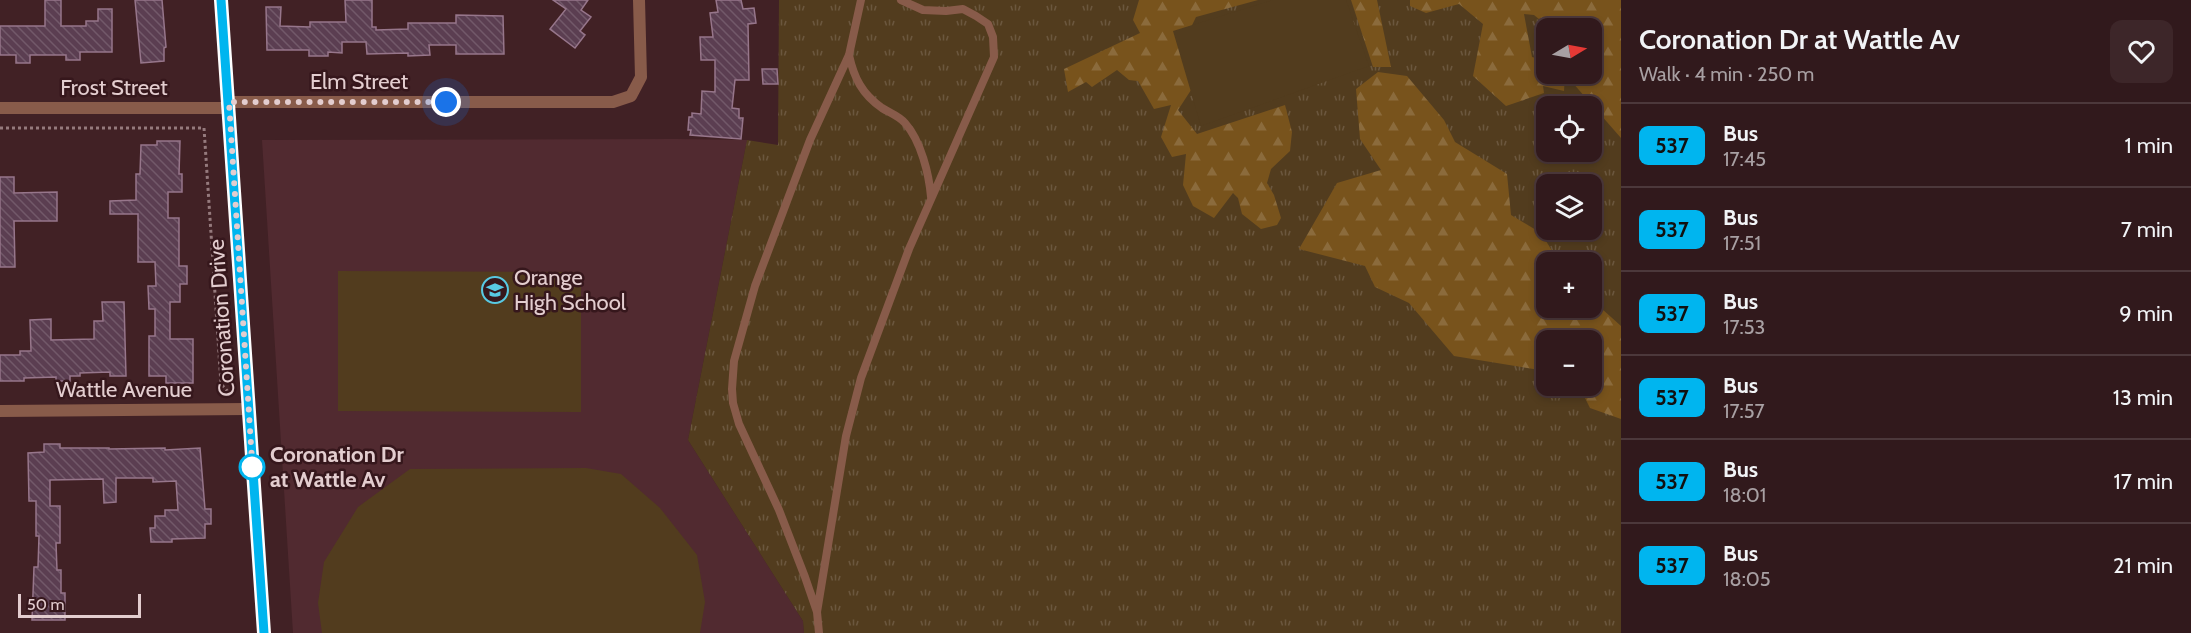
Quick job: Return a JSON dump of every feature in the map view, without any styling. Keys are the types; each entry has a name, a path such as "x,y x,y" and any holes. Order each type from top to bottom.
{"main road":[{"name":"Coronation Drive","path":"221,0 264,633"}],"street":[{"name":"Elm Street","path":"229,105 613,102 631,96 641,77 639,0"},
{"name":"Frost Street","path":"0,108 229,105"},
{"name":"Wattle Avenue","path":"0,411 248,409"}],"lane":[{"path":"817,612 778,510 739,424 733,403 734,361 755,286 810,140 849,55 861,0"},
{"path":"819,633 817,612 846,436 861,378 909,249 994,57 994,46 988,24 963,9 923,10 901,0"},
{"path":"849,55 857,84 881,107 904,121 912,131 930,185 931,199"}],"path":[{"path":"0,129 204,128 221,384 248,409"}],"shaded area":[{"name":"Orange High School","path":"262,140 747,140 688,440 803,621 804,633 293,633"}],"green space":[{"path":"779,0 1621,0 1621,633 804,633 803,621 688,440 747,140 778,145"},
{"path":"1139,0 1258,0 1196,17 1182,46 1193,87 1178,110 1197,134 1285,105 1292,132 1290,151 1271,169 1267,183 1274,195 1281,218 1277,225 1261,229 1242,214 1238,198 1233,193 1214,218 1193,206 1183,185 1186,154 1172,157 1161,137 1171,105 1154,109 1138,81 1129,80 1117,70 1092,87 1086,82 1068,92 1064,69 1140,33 1133,20"},
{"path":"1273,0 1346,0 1369,66 1201,126 1173,31"},
{"path":"1351,0 1377,0 1391,67 1373,67"},
{"path":"1410,0 1621,0 1621,138 1602,116 1602,96 1584,96 1574,84 1602,84 1602,18 1538,18 1534,15 1524,14 1532,57 1536,58 1536,84 1564,84 1564,91 1543,86 1544,93 1506,106 1473,76 1483,24 1459,4 1426,13 1410,6"},
{"path":"1378,72 1407,76 1444,120 1455,142 1507,174 1511,215 1536,230 1536,240 1545,240 1553,252 1536,252 1536,318 1602,318 1602,309 1621,326 1621,419 1590,408 1584,396 1602,396 1602,330 1536,330 1536,369 1454,356 1409,303 1375,287 1365,266 1299,249 1337,183 1381,170 1360,139 1356,89"},
{"path":"338,271 581,272 581,412 338,411"},
{"path":"586,468 621,474 660,508 697,555 705,602 700,633 322,633 318,603 324,562 358,507 410,469"}],"building":[{"path":"45,0 61,0 61,26 86,26 86,21 98,21 98,9 112,9 112,52 80,52 80,60 66,60 66,55 30,55 30,63 16,63 16,55 0,55 0,26 45,26"},
{"path":"135,0 162,0 166,47 164,48 164,61 141,63"},
{"path":"345,0 372,0 372,27 376,27 376,30 408,29 408,23 456,23 456,15 503,16 504,54 456,54 456,45 429,45 430,55 367,54 366,42 342,42 342,53 328,52 328,56 309,56 309,50 267,50 266,7 281,7 280,26 310,27 310,22 346,22"},
{"path":"553,0 588,0 581,10 591,17 580,31 585,35 575,48 550,29 566,9"},
{"path":"716,0 741,0 743,9 754,8 756,23 748,24 749,80 735,80 732,108 739,109 739,118 743,118 741,139 690,135 691,130 688,130 689,117 692,117 692,113 701,114 702,91 715,92 715,60 701,60 700,37 713,37 710,13 718,12"},
{"path":"762,69 777,69 778,84 763,84"},
{"path":"157,141 180,141 179,174 182,174 182,192 168,192 168,218 179,218 179,266 187,266 187,284 180,284 180,302 170,302 170,339 193,339 193,383 166,383 166,376 149,376 149,336 155,336 155,309 149,309 148,286 156,286 155,262 138,262 138,214 110,214 110,201 136,200 136,174 140,174 141,145 157,145"},
{"path":"0,177 14,177 14,193 57,192 57,221 14,221 15,267 0,267"},
{"path":"102,302 124,302 126,376 110,376 110,372 80,373 80,376 70,376 70,381 56,381 56,377 0,381 0,355 20,355 20,351 31,351 30,320 51,319 51,340 94,339 94,321 103,321"},
{"path":"44,444 60,444 60,448 165,448 165,450 200,448 205,509 211,509 211,524 205,524 205,538 151,542 150,528 155,528 155,516 165,516 165,510 178,510 176,481 153,482 153,478 116,478 116,502 104,503 103,479 50,480 50,506 60,506 60,543 56,543 57,570 61,570 61,593 65,593 65,620 32,620 34,567 38,567 39,536 36,536 36,501 29,501 28,453 44,452"}],"bus line":[{"name":"537","path":"221,0 264,633"}],"place":[{"name":"Orange High School","path":"495,290"},
{"name":"Coronation Dr at Wattle Av","path":"252,467"}],"route":[{"path":"252,467 253,476 229,102 446,102"}]}
